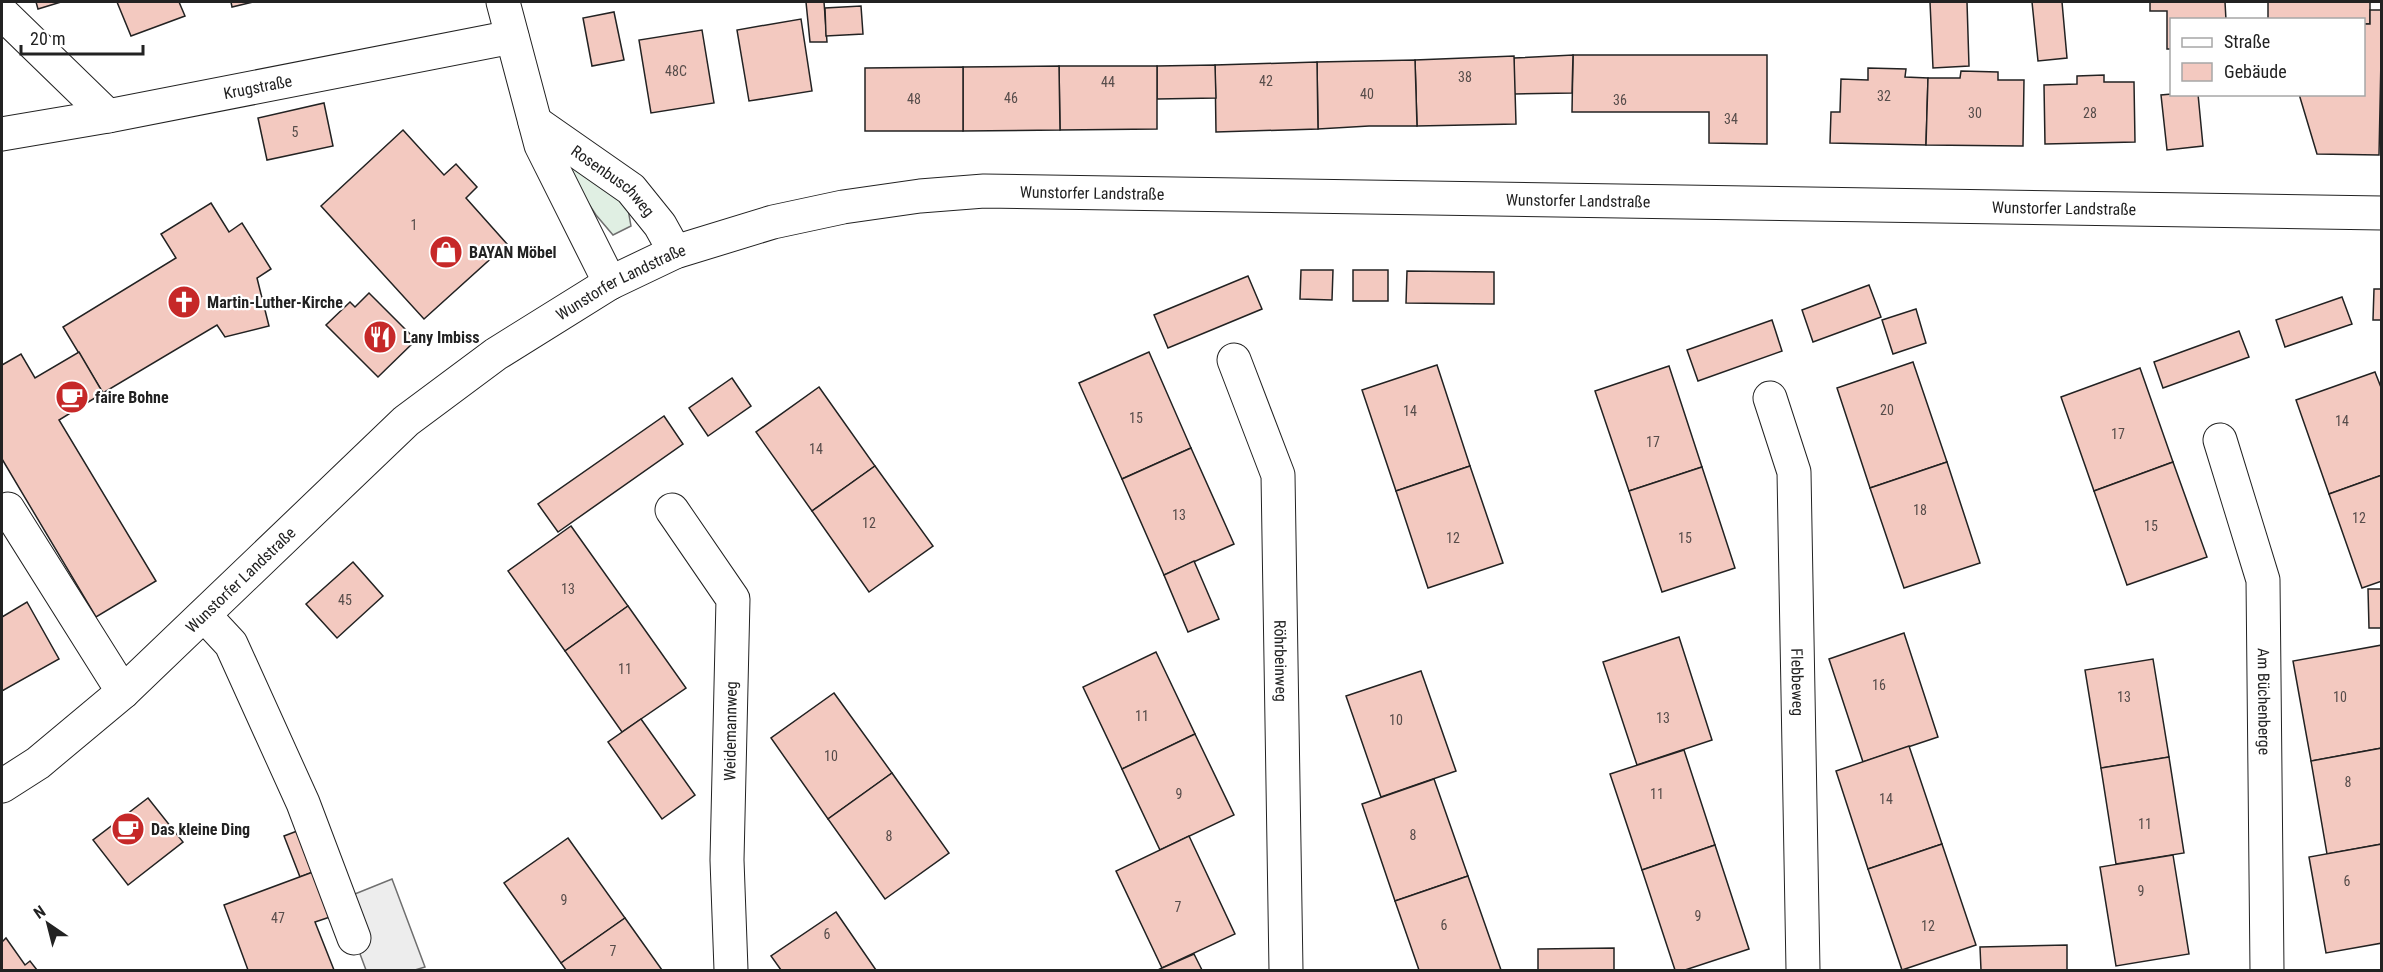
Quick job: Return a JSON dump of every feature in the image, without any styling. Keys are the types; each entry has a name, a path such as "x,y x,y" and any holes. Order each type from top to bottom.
{"street":[{"name":"Rosenbuschweg","path":"503,2 541,145 610,283"},
{"path":"2,13 108,116"},
{"name":"Krugstraße","path":"2,134 108,116 512,37"},
{"name":"Rosenbuschweg","path":"535,122 631,189 660,225 675,252"},
{"name":"Wunstorfer Landstraße","path":"2,786 38,763 123,692 406,421 496,354 610,283 675,252 773,222 843,207 920,196 984,191 2382,213"},
{"name":"Röhrbeinweg","path":"1234,360 1278,475 1286,970"},
{"name":"Flebbeweg","path":"1770,398 1794,472 1803,970"},
{"name":"Am Büchenberge","path":"2220,440 2263,580 2267,970"},
{"path":"8,509 123,692"},
{"name":"Weidemannweg","path":"672,510 733,599 727,861 731,970"},
{"path":"204,615 231,644 303,803 354,938"}],"green space":[{"path":"557,155 611,192 628,209 631,226 613,235 596,215"}],"shaded area":[{"path":"392,879 425,967 415,970 366,970 340,900"}],"building":[{"path":"36,2 61,2 38,9"},
{"path":"117,2 179,2 185,16 131,36"},
{"path":"231,2 253,2 232,7"},
{"path":"806,2 824,2 827,42 810,42"},
{"path":"1930,2 1967,2 1969,66 1933,68"},
{"path":"2032,2 2062,2 2067,58 2038,61"},
{"path":"2150,2 2225,2 2226,18 2170,18 2170,49 2167,49 2167,11 2150,11"},
{"path":"2268,2 2370,2 2370,24 2365,24 2365,18 2268,18"},
{"path":"861,6 863,34 826,36 825,8"},
{"path":"2370,10 2382,10 2379,155 2317,154 2300,96 2365,96 2365,24 2370,24"},
{"path":"614,12 624,60 592,66 583,18"},
{"path":"801,19 812,91 749,101 737,30"},
{"path":"702,30 714,103 651,113 639,40"},
{"path":"1573,55 1767,55 1767,144 1709,143 1709,112 1572,112"},
{"path":"1573,55 1572,93 1514,94 1514,58"},
{"path":"1514,56 1516,124 1417,126 1415,60"},
{"path":"1415,60 1417,126 1318,129 1317,62"},
{"path":"1317,62 1318,129 1216,132 1215,65"},
{"path":"1215,65 1216,98 1157,99 1157,66"},
{"path":"1059,66 1157,66 1157,129 1060,130"},
{"path":"1059,66 1060,130 963,131 963,67"},
{"path":"963,67 963,131 865,131 865,68"},
{"path":"1868,68 1906,69 1905,77 1928,78 1926,145 1830,143 1831,112 1840,112 1841,79 1868,80"},
{"path":"1961,71 1998,72 1998,80 2024,80 2023,146 1926,145 1928,78 1960,78"},
{"path":"2104,75 2104,82 2134,82 2135,142 2045,144 2044,85 2077,84 2077,76"},
{"path":"2161,95 2198,96 2203,146 2167,150"},
{"path":"324,103 333,146 267,160 258,118"},
{"path":"403,130 444,175 456,164 477,187 466,198 507,244 424,319 321,206"},
{"name":"Martin-Luther-Kirche","path":"211,203 229,232 242,223 271,269 257,278 269,326 225,337 217,325 103,393 63,327 176,258 161,234"},
{"path":"1301,270 1333,270 1332,300 1300,299"},
{"path":"1353,270 1388,270 1388,301 1353,301"},
{"path":"1407,271 1494,272 1494,304 1406,303"},
{"path":"1248,276 1262,309 1168,348 1154,315"},
{"path":"1869,285 1881,317 1813,342 1802,310"},
{"path":"2374,289 2382,289 2382,320 2373,320"},
{"path":"369,293 416,340 378,377 326,325 350,302 355,307"},
{"path":"2342,297 2352,324 2285,347 2276,320"},
{"path":"1916,309 1926,343 1893,354 1882,320"},
{"path":"1772,320 1782,351 1698,381 1687,350"},
{"path":"2239,331 2249,357 2163,388 2154,362"},
{"path":"79,352 103,393 59,420 156,581 96,617 2,459 2,365 21,354 35,378"},
{"path":"1149,352 1191,448 1122,479 1079,383"},
{"path":"1913,362 1947,462 1870,488 1837,388"},
{"path":"1437,365 1470,466 1396,491 1362,390"},
{"path":"1669,366 1702,467 1629,491 1595,391"},
{"path":"2140,368 2173,462 2094,491 2061,397"},
{"path":"2375,372 2382,390 2382,475 2329,494 2296,400"},
{"path":"732,378 751,406 708,436 689,408"},
{"path":"819,387 875,466 812,511 756,432"},
{"path":"664,416 683,444 558,532 538,504"},
{"path":"1191,448 1234,544 1164,575 1122,479"},
{"path":"1947,462 1980,563 1904,588 1870,488"},
{"path":"2173,462 2207,557 2127,585 2094,491"},
{"path":"875,466 933,546 869,592 812,511"},
{"path":"1470,466 1503,563 1428,588 1396,491"},
{"path":"1702,467 1735,568 1662,592 1629,491"},
{"path":"2382,475 2382,581 2362,588 2329,494"},
{"path":"571,526 628,606 565,651 508,571"},
{"path":"1194,561 1219,619 1188,632 1164,575"},
{"path":"353,562 383,596 337,638 306,604"},
{"path":"2368,589 2382,589 2382,628 2369,628"},
{"path":"27,602 59,659 2,691 2,617"},
{"path":"628,606 686,688 622,732 565,651"},
{"path":"1904,633 1938,737 1863,762 1829,659"},
{"path":"1679,637 1712,740 1637,765 1603,662"},
{"path":"2382,645 2382,748 2311,761 2293,661"},
{"path":"1156,652 1195,734 1122,769 1083,687"},
{"path":"2153,659 2169,757 2101,768 2085,670"},
{"path":"1421,671 1456,771 1381,797 1346,696"},
{"path":"834,693 892,773 828,819 771,738"},
{"path":"641,719 695,795 662,819 608,742"},
{"path":"1195,734 1234,815 1160,850 1122,769"},
{"path":"1909,746 1942,844 1868,869 1836,771"},
{"path":"2382,748 2382,844 2327,854 2311,761"},
{"path":"1684,750 1715,845 1642,870 1610,774"},
{"path":"2169,757 2184,853 2116,864 2101,768"},
{"path":"892,773 949,853 885,899 828,819"},
{"path":"1434,779 1468,876 1395,901 1362,804"},
{"path":"148,798 183,842 128,885 93,840"},
{"path":"305,828 321,869 300,877 284,836"},
{"path":"1189,836 1235,934 1162,968 1116,871"},
{"path":"568,838 625,918 561,963 504,883"},
{"path":"1942,844 1976,945 1902,970 1868,869"},
{"path":"2382,844 2382,943 2326,953 2309,857"},
{"path":"1715,845 1749,949 1685,970 1675,970 1642,870"},
{"path":"2173,855 2189,954 2116,966 2100,867"},
{"path":"321,869 339,914 315,922 334,970 248,970 224,905"},
{"path":"1468,876 1501,970 1419,970 1395,901"},
{"path":"836,912 876,970 781,970 771,956"},
{"path":"625,918 662,970 566,970 561,963"},
{"path":"6,938 25,965 30,961 37,970 2,970 2,942"},
{"path":"2067,945 2067,970 1981,970 1980,947"},
{"path":"1614,948 1614,970 1538,970 1538,949"},
{"path":"1194,954 1202,970 1158,970 1162,968"}],"place":[{"name":"BAYAN Möbel","path":"446,252"},
{"name":"Martin-Luther-Kirche","path":"184,302"},
{"name":"Lany Imbiss","path":"380,337"},
{"name":"faire Bohne","path":"72,397"},
{"name":"Das kleine Ding","path":"128,829"}]}
